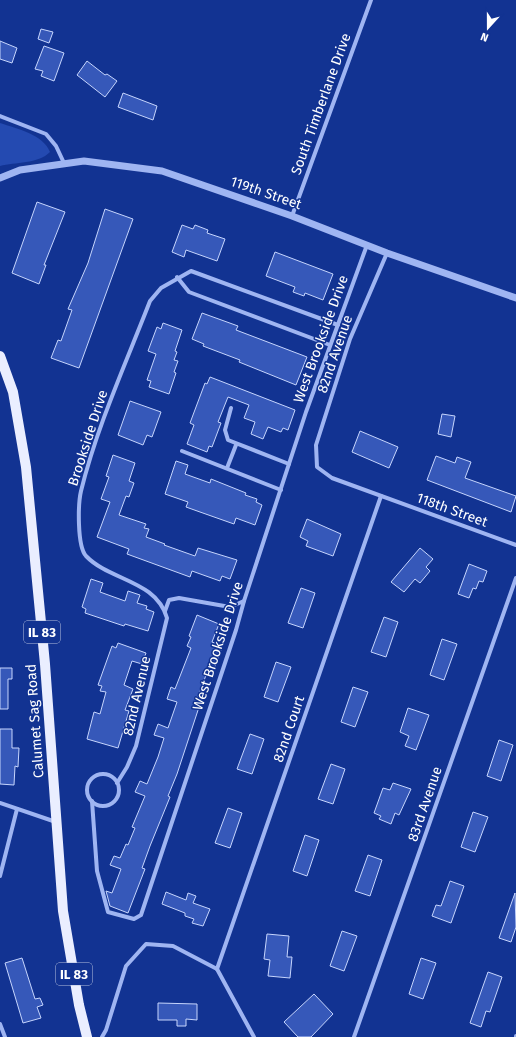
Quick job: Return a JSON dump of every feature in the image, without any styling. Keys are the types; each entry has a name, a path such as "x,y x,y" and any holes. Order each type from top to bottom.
{"main road":[{"name":"Calumet Sag Road","path":"0,356 13,392 26,467 45,664 63,911 79,1005 87,1037"}],"street":[{"name":"South Timberlane Drive","path":"292,216 371,0"},
{"path":"0,116 46,134 56,146 64,163"},
{"name":"119th Street","path":"0,178 20,170 84,161 162,171 292,216 387,253 516,298"},
{"name":"West Brookside Drive","path":"92,801 97,871 108,912 134,920 141,915 236,630 289,464 330,345 367,245"},
{"name":"82nd Avenue","path":"381,496 332,478 317,467 316,445 350,338 387,253"},
{"name":"Brookside Drive","path":"165,611 164,607 150,592 96,564 84,555 79,537 80,493 96,440 150,301 161,288 191,271 338,325"},
{"path":"177,278 189,292 330,345"},
{"path":"231,408 225,430 228,440 236,445 289,464"},
{"path":"227,468 236,445"},
{"path":"182,452 281,490"},
{"name":"118th Street","path":"381,496 516,545"},
{"name":"82nd Court","path":"217,969 381,496"},
{"name":"83rd Avenue","path":"354,1037 516,578"},
{"path":"165,611 169,600 179,598 230,608 244,601"},
{"name":"82nd Avenue","path":"117,783 127,767 136,746 167,618 165,611"},
{"path":"100,775 108,775 117,783 118,793 115,800 104,806 96,804 92,801 87,791 91,780 100,775"},
{"path":"0,803 57,822"},
{"path":"0,876 17,809"},
{"path":"102,1037 106,1030 126,966 146,944 173,946 217,969 254,1037"},
{"path":"0,1024 2,1034"}],"shaded area":[{"path":"0,123 36,136 47,146 50,152 33,161 0,166"}],"building":[{"path":"41,29 53,32 49,43 38,39"},
{"path":"0,41 17,48 12,63 0,59"},
{"path":"44,46 64,53 54,81 41,76 43,71 35,69"},
{"path":"87,61 105,75 107,74 117,81 105,97 77,75"},
{"path":"123,93 157,106 153,120 118,107"},
{"path":"37,202 65,212 44,265 46,265 39,284 12,273"},
{"path":"105,209 133,219 79,368 51,358 58,340 61,341 72,310 68,309 88,263"},
{"path":"182,225 193,229 195,225 208,230 207,233 225,239 217,261 186,250 184,257 172,252"},
{"path":"275,252 333,274 323,300 305,293 304,296 293,292 295,287 266,276"},
{"path":"202,313 238,326 236,330 307,357 296,385 239,362 240,360 203,346 204,344 192,339"},
{"path":"163,323 182,330 175,351 177,352 174,360 178,361 174,372 176,373 169,394 149,387 151,381 147,380 156,354 148,351 157,327 161,329"},
{"path":"210,377 295,410 288,430 283,428 281,432 268,427 263,439 251,434 255,422 244,418 249,405 228,397 218,422 221,423 212,447 209,446 207,452 187,444 194,425 190,423 205,383 207,384"},
{"path":"130,401 161,412 152,437 147,435 143,445 118,435"},
{"path":"442,414 455,416 451,437 438,434"},
{"path":"360,431 398,447 389,468 352,452"},
{"path":"113,455 135,463 129,481 134,483 129,497 126,496 119,515 146,524 144,528 149,529 146,537 165,544 164,545 195,556 198,548 237,560 230,579 222,576 220,581 192,571 190,577 127,554 129,549 97,537 110,502 101,499 109,477 106,476"},
{"path":"436,456 455,463 457,457 471,462 465,478 516,496 511,512 427,480"},
{"path":"176,461 188,465 185,474 210,483 211,479 257,499 256,502 262,505 255,525 236,518 234,524 186,507 188,502 165,494"},
{"path":"307,519 341,534 333,556 306,546 308,541 300,537"},
{"path":"420,548 433,559 426,567 430,571 420,583 415,579 404,592 391,582"},
{"path":"469,564 487,571 483,582 479,581 476,589 473,588 469,598 458,594"},
{"path":"91,579 103,583 100,592 125,601 128,591 140,595 137,603 147,606 146,609 154,612 148,631 125,624 124,626 85,613 86,609 82,607"},
{"path":"301,588 315,593 303,628 288,623"},
{"path":"197,615 219,624 212,642 220,645 218,649 221,650 214,669 209,667 198,697 202,698 177,774 168,796 170,797 142,868 145,869 128,913 110,906 106,891 112,893 121,869 110,865 114,856 120,858 126,844 128,845 135,828 132,827 145,796 135,792 140,781 147,784 158,757 164,738 154,735 158,724 168,728 177,702 167,699 171,687 175,689 191,648 187,646"},
{"path":"384,617 398,622 386,657 371,652"},
{"path":"442,639 457,644 444,680 430,675"},
{"path":"118,643 146,653 142,664 132,661 124,685 133,689 125,710 129,711 118,748 87,739 94,712 100,714 106,692 100,691 102,686 98,685 112,646 116,648"},
{"path":"276,662 291,667 278,702 264,697"},
{"path":"0,668 12,668 12,679 8,679 8,709 0,709"},
{"path":"353,687 368,692 355,727 341,722"},
{"path":"408,708 429,715 416,750 405,746 409,736 400,732"},
{"path":"0,729 12,729 12,748 19,748 18,767 15,766 14,785 0,784"},
{"path":"250,734 264,739 252,774 237,769"},
{"path":"499,740 513,745 501,781 487,776"},
{"path":"331,764 345,769 333,804 318,799"},
{"path":"393,783 411,789 399,815 395,813 391,824 379,819 381,816 374,813 383,788 390,790"},
{"path":"228,808 242,813 230,848 215,843"},
{"path":"473,812 488,817 475,852 461,847"},
{"path":"305,835 319,840 307,876 293,871"},
{"path":"368,855 382,860 370,896 355,891"},
{"path":"450,881 464,886 451,923 432,916 436,905 441,906"},
{"path":"166,892 186,900 188,893 196,896 193,903 210,909 203,926 192,923 194,919 185,916 185,913 162,904"},
{"path":"515,893 516,927 511,942 499,938"},
{"path":"342,931 357,936 344,971 330,966"},
{"path":"267,934 289,936 287,957 292,957 290,978 268,976 270,960 264,959"},
{"path":"22,958 35,999 40,998 43,1005 37,1007 41,1018 23,1023 5,963"},
{"path":"421,958 436,963 423,999 409,994"},
{"path":"488,972 502,977 490,1012 486,1011 481,1027 470,1023"},
{"path":"314,994 333,1014 311,1037 298,1037 284,1022"},
{"path":"158,1003 197,1004 197,1020 186,1019 186,1026 177,1026 177,1020 158,1020"}]}
